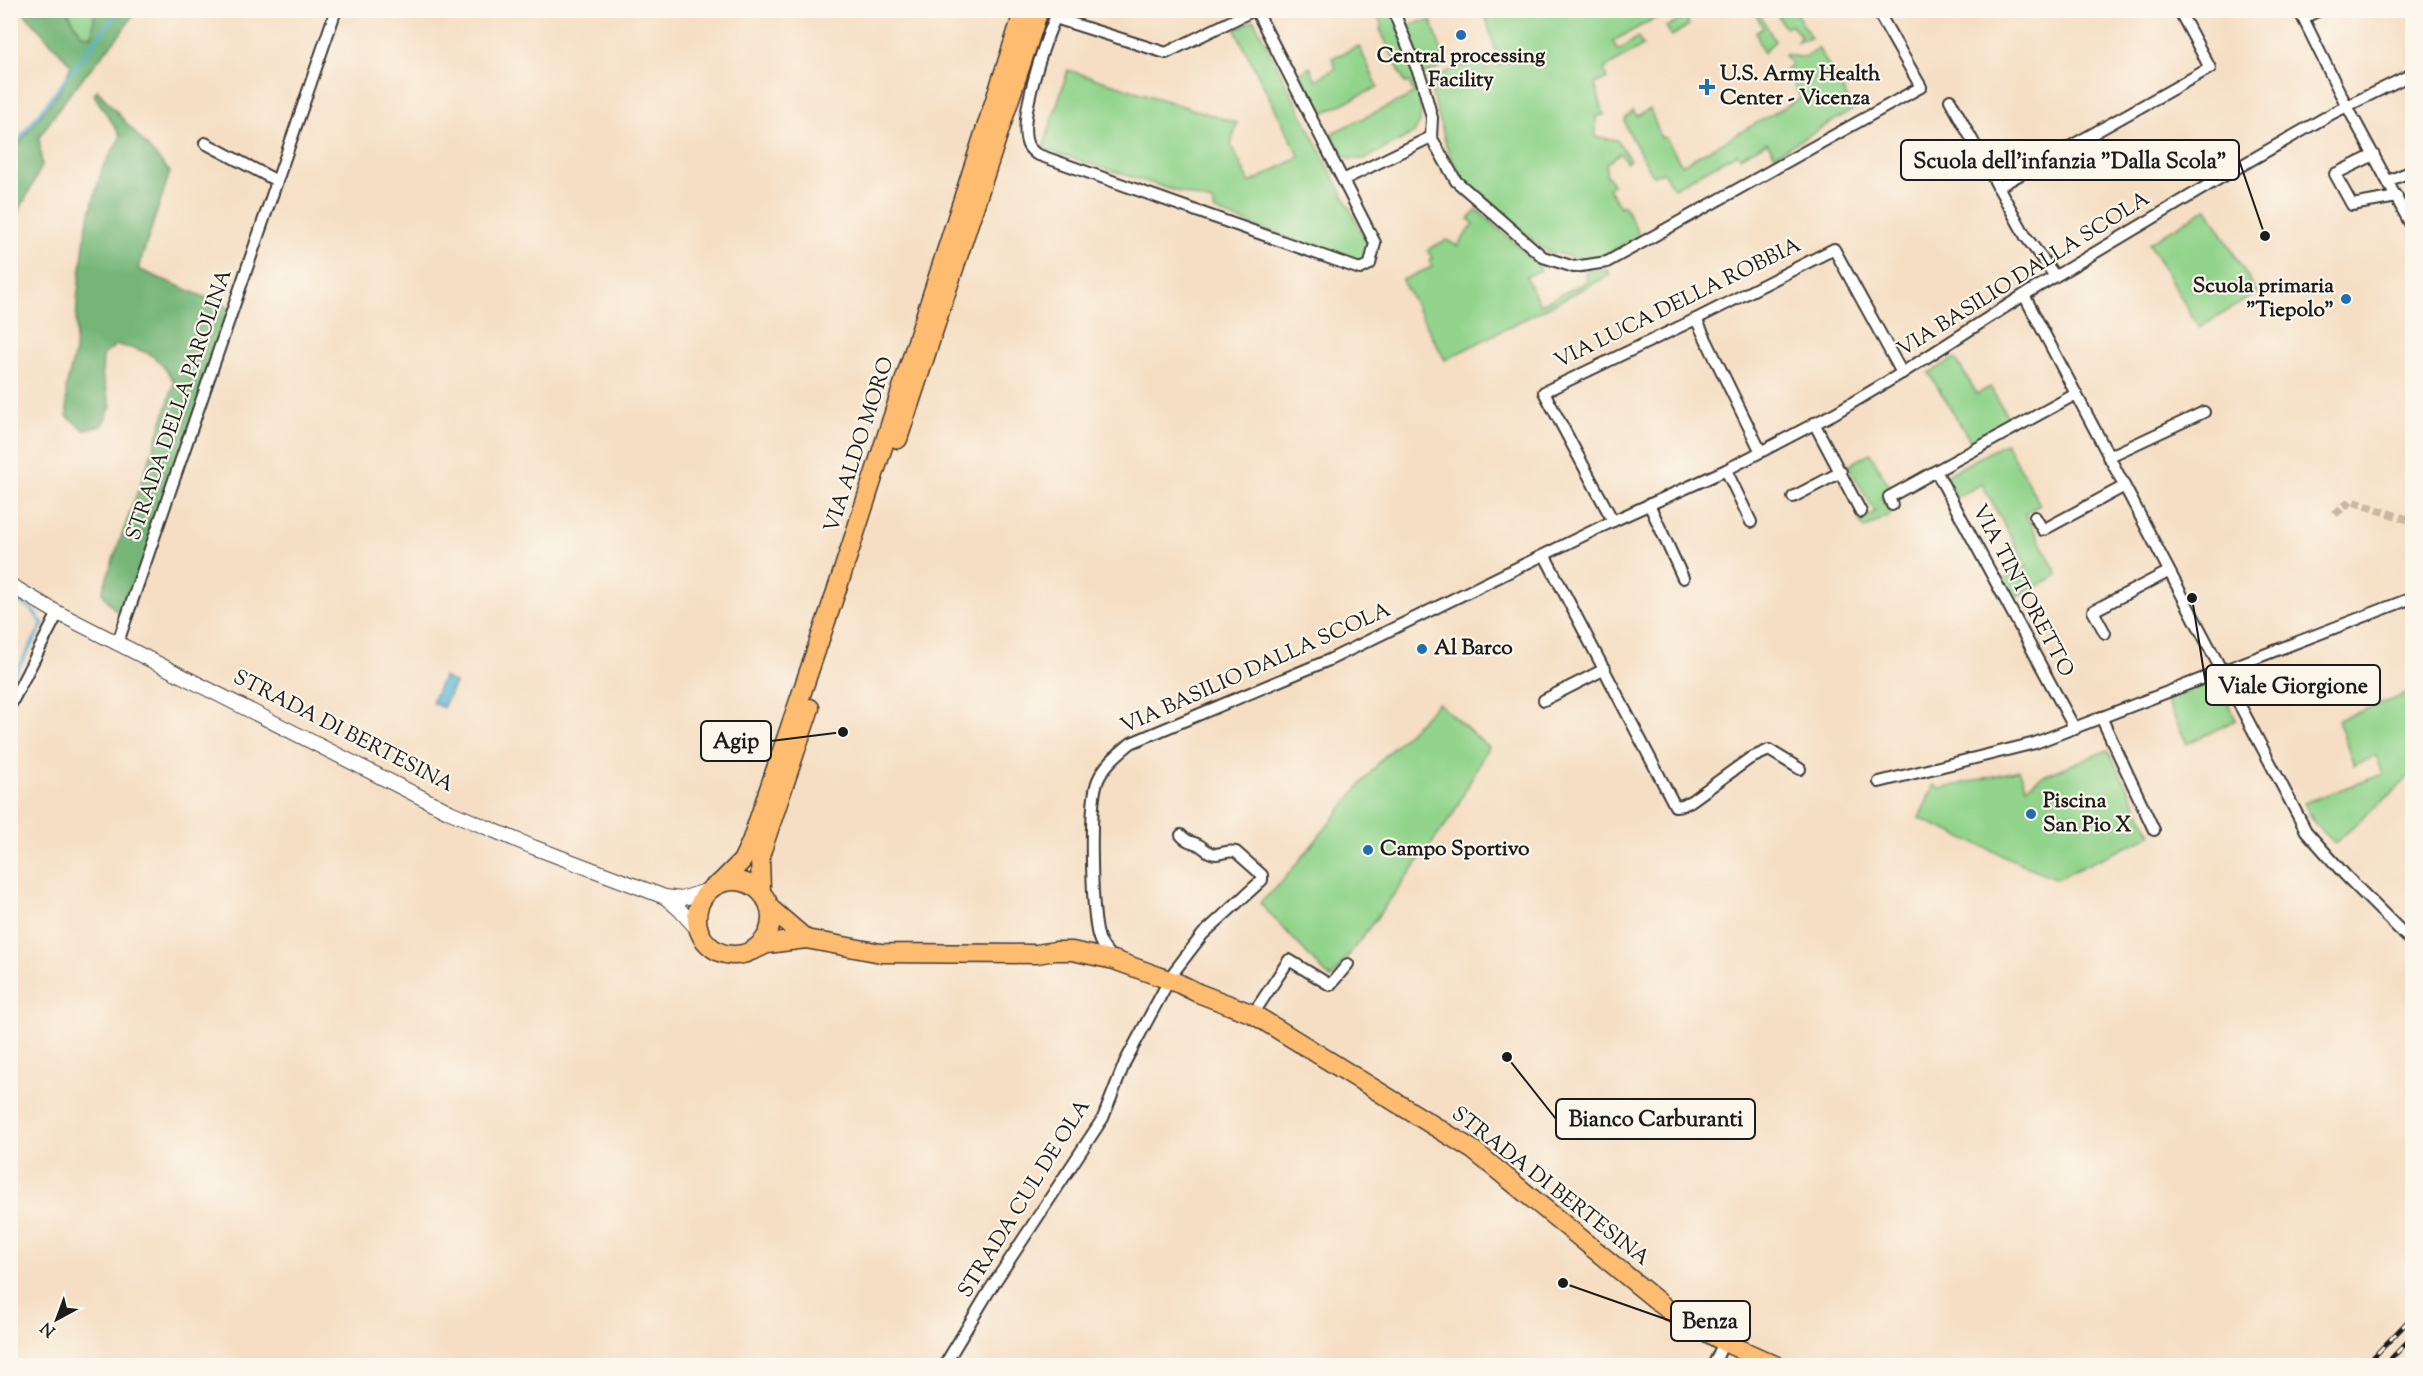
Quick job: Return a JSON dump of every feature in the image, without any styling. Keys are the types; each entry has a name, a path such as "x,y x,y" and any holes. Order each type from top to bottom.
{"main road":[{"name":"VIA ALDO MORO","path":"715,887 742,861 751,842 840,580 1024,10"},
{"name":"VIA ALDO MORO","path":"760,891 760,856 1039,10"},
{"name":"STRADA DI BERTESINA","path":"715,887 729,881 746,882 760,891"},
{"path":"699,932 697,923 699,905 715,887"},
{"path":"760,891 770,908 806,939"},
{"path":"754,950 769,932 770,908"},
{"name":"STRADA DI BERTESINA","path":"699,932 707,944 719,952 740,955 767,944 806,939 881,953 1105,955 1168,983"},
{"name":"STRADA DI BERTESINA","path":"1072,956 1168,983 1253,1014 1473,1150 1672,1313 1724,1342 1776,1365"}],"street":[{"name":"STRADA DELLA PAROLINA","path":"118,642 336,10"},
{"path":"1255,10 1376,243 1370,264 1360,269 1036,154 1029,147 1027,112 1042,50 1055,18 1166,53 1255,10"},
{"path":"1393,10 1422,81 1432,118 1431,137 1455,181 1543,257 1574,267 1607,262 1921,87 1877,10"},
{"path":"1998,187 2210,68 2179,10"},
{"path":"2320,10 2301,14 2412,227"},
{"name":"VIA BASILIO DALLA SCOLA","path":"1105,955 1097,932 1092,805 1097,782 1110,760 1131,743 1329,660 1613,521 1726,470 1902,373 2055,276 2347,106 2412,74"},
{"path":"1950,100 2025,237 2055,276"},
{"path":"1343,180 1431,137"},
{"path":"205,142 277,181"},
{"path":"2374,155 2335,174 2352,205 2397,197"},
{"path":"2388,181 2412,171"},
{"name":"VIA LUCA DELLA ROBBIA","path":"1613,521 1544,392 1834,249 1902,373"},
{"path":"2024,295 2306,831 2345,876 2412,942"},
{"path":"1696,319 1760,450"},
{"path":"1892,505 1889,497 2076,394"},
{"path":"2108,457 2204,412"},
{"path":"1814,423 1861,512"},
{"path":"1726,470 1751,522"},
{"name":"VIA TINTORETTO","path":"1936,471 2074,729"},
{"path":"1793,498 1840,472"},
{"path":"2035,518 2043,530 2123,487"},
{"path":"1649,504 1683,578"},
{"path":"1545,556 1675,806 1683,806 1749,759 1769,750 1800,769"},
{"path":"2104,633 2092,611 2168,572"},
{"name":"STRADA DI BERTESINA","path":"10,585 58,613 450,812 533,847 665,897 681,899 715,887"},
{"path":"1879,782 2035,743 2412,598"},
{"path":"10,706 58,613"},
{"path":"1544,700 1605,669"},
{"path":"2101,717 2154,830"},
{"path":"1168,983 1203,934 1262,880 1262,875 1236,852 1231,850 1214,854 1207,852 1199,845 1188,842 1182,835"},
{"name":"STRADA DI BERTESINA","path":"665,897 680,909 699,932"},
{"path":"1072,956 1092,944 1097,932"},
{"path":"1253,1014 1288,960 1330,985 1348,964"},
{"name":"STRADA CUL DE OLA","path":"944,1365 989,1291 1103,1118 1125,1062 1168,983"},
{"path":"1713,1365 1724,1342"}],"green space":[{"path":"22,11 67,11 82,35 92,36 95,11 136,11 121,33 71,92 39,137 42,166 11,227 11,154 62,88 71,65"},
{"path":"67,11 95,11 92,36 82,36"},
{"path":"1376,11 1421,11 1402,17 1404,25 1431,20 1446,64 1415,79 1421,110 1420,122 1414,133 1365,159 1349,159 1339,151 1332,133 1414,94 1409,82 1405,83 1380,29 1382,26"},
{"path":"1484,11 1668,11 1613,41 1618,51 1638,37 1643,46 1604,69 1607,78 1595,84 1604,115 1596,116 1596,137 1617,140 1630,160 1627,162 1620,153 1606,164 1606,173 1613,185 1608,188 1620,207 1624,205 1638,232 1637,238 1595,259 1581,259 1546,251 1462,178 1448,151 1428,79 1479,60 1484,69 1500,66"},
{"path":"1687,11 1704,11 1686,20 1689,25 1672,36 1666,27 1682,19 1680,15"},
{"path":"1754,11 1758,11 1775,41 1763,53 1756,32 1763,28"},
{"path":"1775,11 1795,11 1811,38 1797,42 1801,36 1791,25 1785,28"},
{"path":"1254,20 1371,250 1367,260 1357,264 1215,211 1212,202 1043,149 1068,70 1237,123 1231,145 1250,183 1300,157 1235,30"},
{"path":"1359,46 1378,87 1323,113 1300,73 1310,67 1316,80 1336,68 1332,58"},
{"path":"1818,48 1854,109 1775,155 1767,142 1740,157 1737,153 1674,188 1663,172 1653,176 1626,127 1625,119 1633,111 1637,116 1650,109 1661,138 1665,137 1682,165 1801,98 1785,70 1792,65 1784,56 1786,54 1803,57"},
{"path":"97,90 170,172 138,269 233,309 129,615 115,610 102,593 158,435 174,382 157,359 151,355 116,345 103,356 102,375 111,406 102,426 84,430 67,416 66,387 75,352 77,300 86,228 102,169 121,136 94,95"},
{"path":"2207,208 2257,293 2199,328 2149,243"},
{"path":"1477,210 1536,261 1541,270 1526,277 1540,305 1588,281 1585,271 1608,270 1610,275 1445,360 1402,280 1432,267 1429,260 1432,258 1428,251 1430,248 1447,240 1457,246 1474,224 1469,219"},
{"path":"1955,358 1977,394 1990,387 2012,424 1971,442 1929,373"},
{"path":"2006,443 2040,505 2025,513 2058,575 2009,601 1999,582 2027,567 1982,484 1957,497 1945,476"},
{"path":"1870,453 1892,491 1881,497 1891,514 1864,529 1859,521 1875,512 1848,465"},
{"path":"2212,680 2218,682 2236,720 2187,744 2166,700"},
{"path":"2412,692 2412,775 2335,843 2315,824 2304,803 2383,774 2376,756 2354,765 2338,720"},
{"path":"1438,703 1488,747 1452,816 1331,979 1260,903 1281,883 1381,760"},
{"name":"Piscina San Pio X","path":"2108,750 2152,835 2056,879 1919,818 1934,785 1940,789 2019,770 2027,787 2041,777"}],"water":[{"path":"443,677 455,683 443,708 432,702"}],"waterway":[{"path":"10,151 119,10"},
{"path":"10,596 32,610 43,624 10,682"}],"tunnel":[{"path":"2335,514 2351,501 2412,521"}],"railway":[{"path":"2365,1366 2412,1317"},
{"path":"2384,1366 2412,1337"}],"place":[{"name":"Central processing Facility","path":"1461,35"},
{"name":"U.S. Army Health Center - Vicenza","path":"1707,87"},
{"name":"Scuola dell'infanzia \"Dalla Scola\"","path":"2265,236"},
{"name":"Scuola primaria \"Tiepolo\"","path":"2346,299"},
{"name":"Viale Giorgione","path":"2192,598"},
{"name":"Al Barco","path":"1422,649"},
{"name":"Agip","path":"843,732"},
{"name":"Piscina San Pio X","path":"2031,814"},
{"name":"Campo Sportivo","path":"1368,850"},
{"name":"Bianco Carburanti","path":"1507,1057"},
{"name":"Benza","path":"1563,1283"}]}
